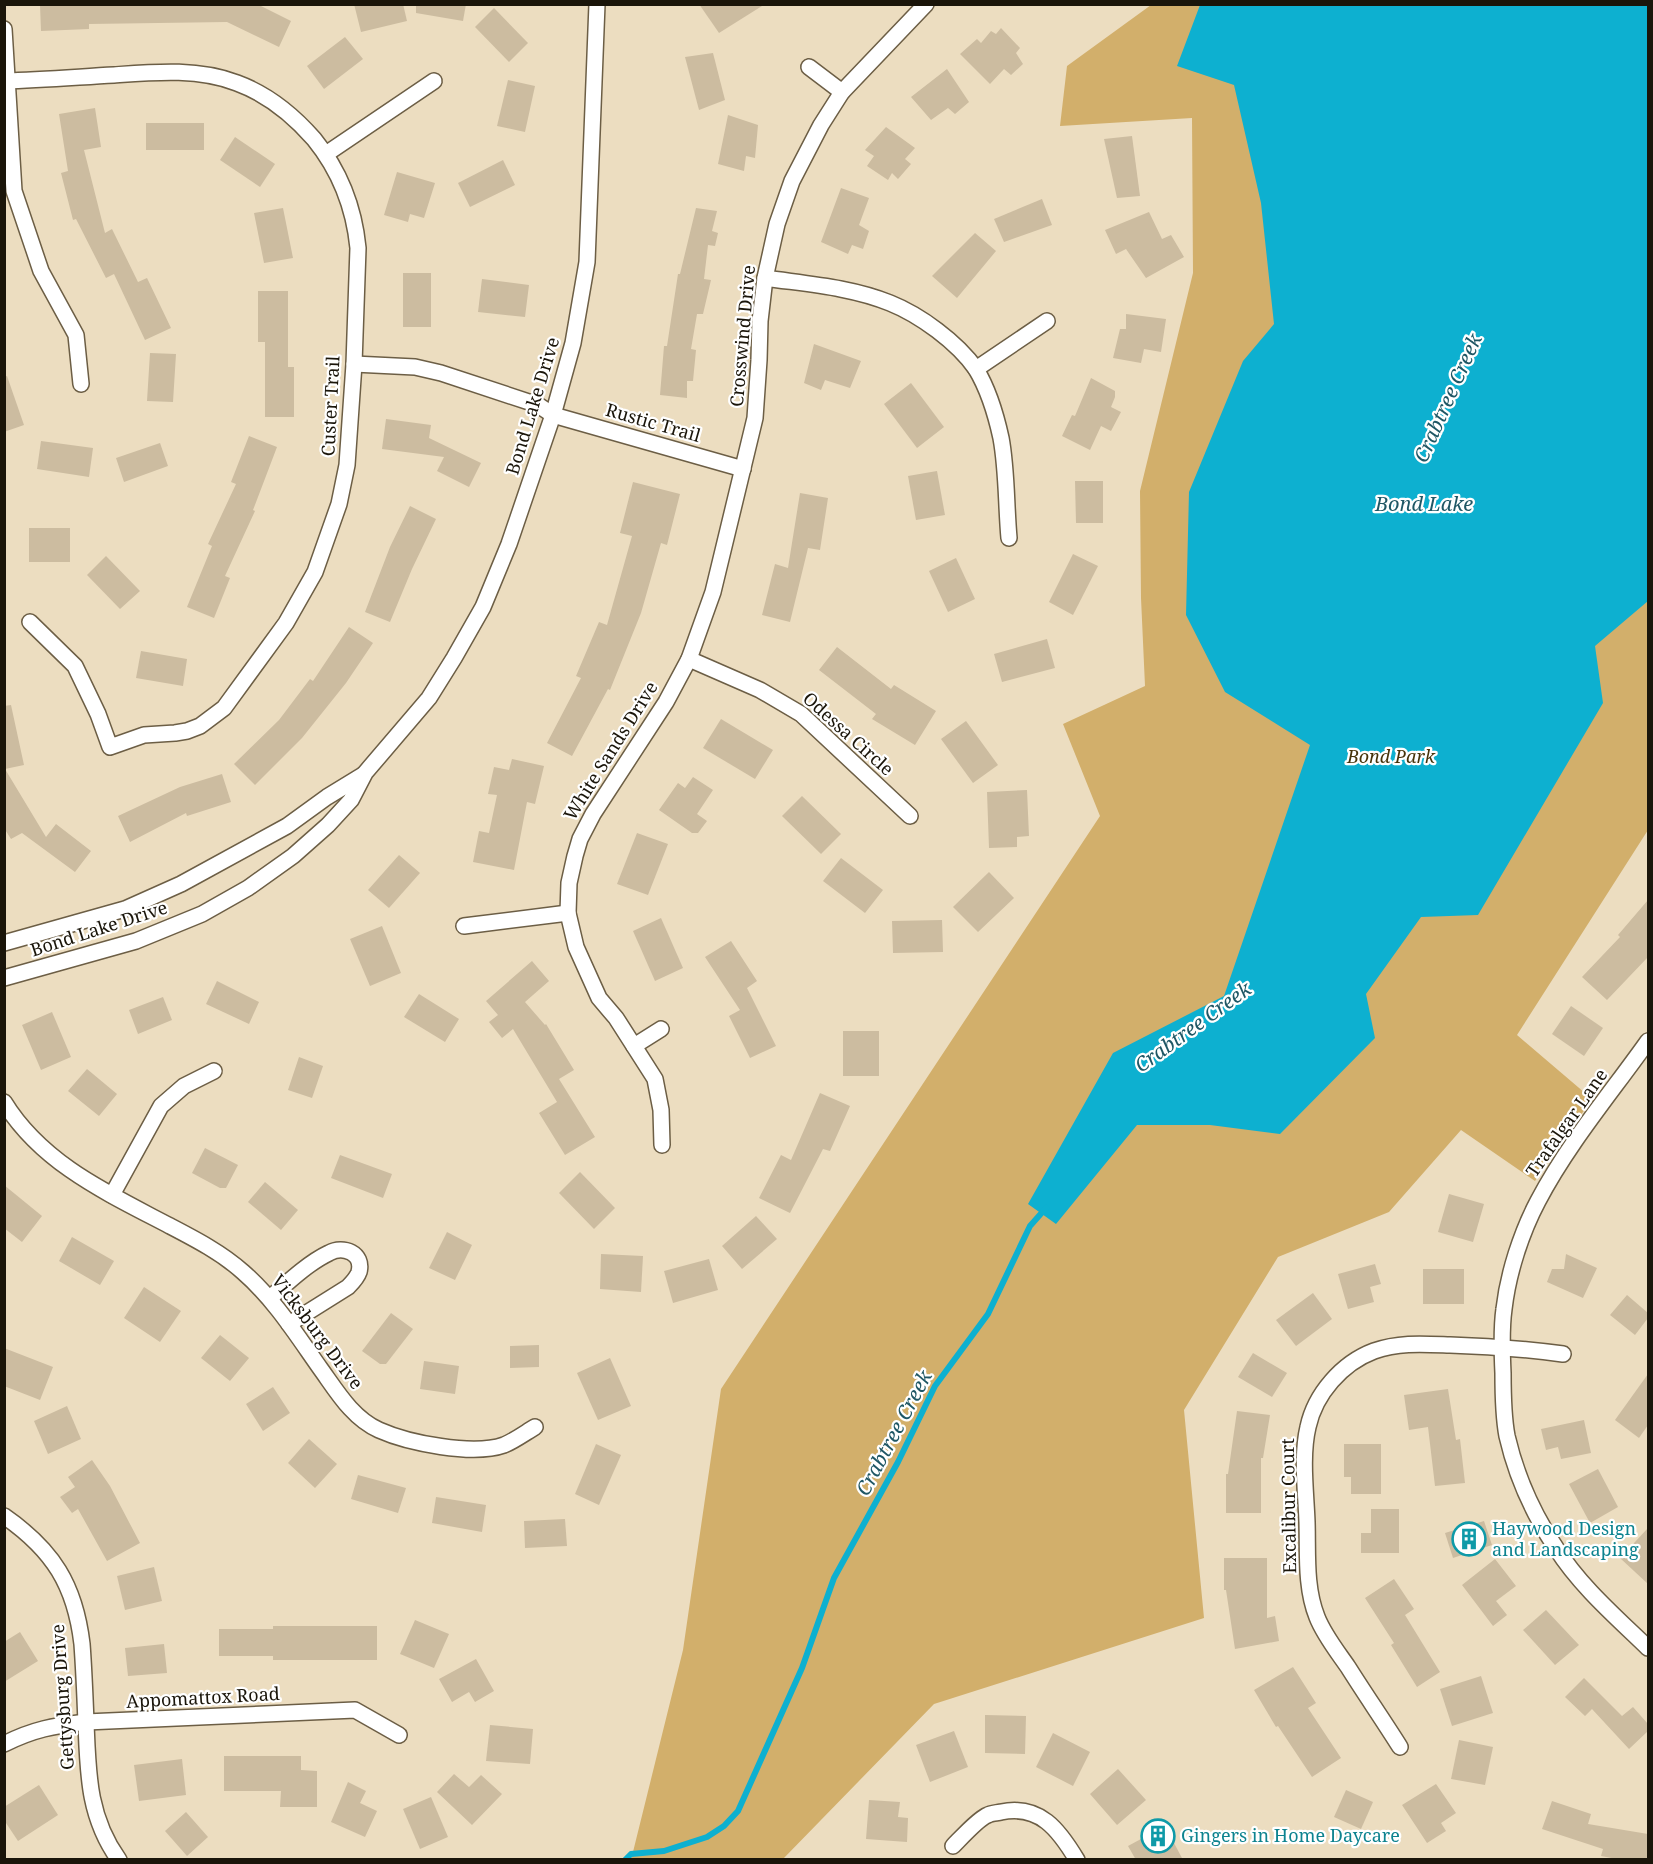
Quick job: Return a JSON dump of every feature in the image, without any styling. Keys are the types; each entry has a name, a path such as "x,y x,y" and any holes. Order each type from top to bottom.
{"street":[{"name":"Bond Lake Drive","path":"4,942 125,909 181,884 286,826 365,773 399,736 429,698 483,607 509,544 553,415 573,343 587,262 597,4"},
{"name":"Crosswind Drive","path":"743,469 755,418 760,321 765,278 777,224 792,181 821,124 842,92 926,4"},
{"path":"4,29 14,190 41,271 76,335 81,384"},
{"path":"809,67 842,92"},
{"name":"Custer Trail","path":"6,81 189,73 238,83 284,110 326,154 347,196 356,226 358,248 354,364 347,465 339,504 322,556 311,580 286,623 224,708 213,718 187,731 144,735 110,747 95,705 75,666 30,622"},
{"path":"326,154 434,81"},
{"path":"765,278 827,287 892,303 937,330 976,369 991,403 1003,451 1009,538"},
{"path":"976,369 1047,321"},
{"name":"Rustic Trail","path":"354,364 415,368 441,373 538,405 553,415 743,469"},
{"name":"White Sands Drive","path":"662,1145 661,1110 655,1078 616,1018 599,998 589,978 576,948 568,913 569,883 580,839 592,814 666,702 689,659 713,592 743,469"},
{"name":"Odessa Circle","path":"689,659 760,690 801,714 910,816"},
{"name":"Bond Lake Drive","path":"4,978 136,941 168,929 225,902 293,856 328,825 351,800 365,773"},
{"path":"464,926 568,913"},
{"path":"634,1046 661,1029"},
{"name":"Trafalgar Lane","path":"1648,1041 1558,1167 1536,1204 1507,1289 1502,1347 1503,1407 1507,1436 1514,1462 1533,1506 1556,1549 1590,1590 1648,1648"},
{"path":"112,1195 161,1106 184,1086 213,1071"},
{"name":"Vicksburg Drive","path":"4,1102 27,1133 49,1154 88,1182 215,1251 242,1271 270,1298 347,1405 377,1430 423,1444 478,1450 504,1445 535,1427"},
{"path":"270,1298 329,1252 346,1250 355,1255 359,1261 356,1279 348,1287 289,1324"},
{"name":"Excalibur Court","path":"1400,1747 1327,1637 1317,1617 1311,1597 1308,1569 1306,1462 1308,1427 1314,1408 1325,1389 1356,1360 1372,1352 1391,1347 1410,1344 1502,1347 1563,1354"},
{"name":"Gettysburg Drive","path":"4,1516 27,1531 49,1555 62,1575 72,1598 81,1633 89,1787 95,1813 119,1860"},
{"name":"Appomattox Road","path":"4,1744 27,1733 51,1726 86,1722 355,1710 399,1735"},
{"path":"953,1846 987,1815 1015,1810 1025,1811 1049,1823 1062,1836 1077,1860"}],"green space":[{"name":"Bond Park","path":"1151,5 1648,5 1648,830 1517,1035 1592,1099 1535,1181 1461,1130 1389,1212 1278,1257 1184,1410 1204,1618 934,1704 783,1859 631,1860 683,1650 721,1389 1100,816 1063,724 1145,686 1140,491 1193,273 1192,118 1060,126 1067,66"}],"water":[{"name":"Bond Lake","path":"1200,5 1648,5 1648,601 1595,646 1603,703 1478,915 1421,917 1366,994 1375,1038 1280,1134 1210,1125 1137,1125 1056,1224 1028,1204 1113,1053 1224,996 1310,745 1225,692 1186,615 1189,492 1243,361 1274,324 1261,203 1234,85 1177,66"}],"building":[{"path":"257,4 291,21 279,47 227,22 89,24 89,29 41,31 40,5"},
{"path":"354,4 403,4 407,21 361,32"},
{"path":"416,4 466,4 463,21 416,13"},
{"path":"699,4 765,4 719,33"},
{"path":"494,8 528,43 509,62 475,27"},
{"path":"1001,28 1020,48 1016,53 1023,64 1011,75 1004,69 990,84 960,54 977,39 981,43 991,31 996,34"},
{"path":"345,37 363,59 324,89 307,66"},
{"path":"713,53 725,100 699,110 685,57"},
{"path":"947,69 969,102 955,114 948,108 931,120 911,97"},
{"path":"508,80 535,86 525,132 497,126"},
{"path":"95,108 101,147 84,150 105,233 112,229 138,282 147,278 171,328 145,340 114,274 106,278 76,219 73,220 61,173 68,171 59,114"},
{"path":"728,115 758,125 755,158 746,156 744,171 718,164"},
{"path":"146,123 204,123 204,150 146,150"},
{"path":"886,127 915,148 905,159 911,164 898,179 892,173 888,180 867,166 874,156 865,150"},
{"path":"1132,136 1140,196 1117,198 1104,139"},
{"path":"235,137 275,164 260,187 220,160"},
{"path":"503,160 515,185 470,207 458,183"},
{"path":"397,172 435,183 424,218 410,214 408,222 384,215"},
{"path":"841,188 869,198 859,225 869,231 863,249 852,245 848,254 821,242"},
{"path":"1042,199 1052,225 1004,242 994,219"},
{"path":"283,208 293,258 264,263 254,213"},
{"path":"696,208 717,211 712,231 718,233 715,246 708,245 704,279 711,280 703,314 697,314 691,349 696,350 693,381 687,381 687,398 660,395 664,346 667,346 678,274 680,274"},
{"path":"1149,212 1162,239 1171,235 1184,257 1146,278 1126,249 1116,254 1105,230"},
{"path":"975,233 996,251 957,298 932,276"},
{"path":"403,273 431,273 431,327 403,327"},
{"path":"482,279 529,285 525,317 478,312"},
{"path":"258,291 288,291 288,367 294,367 294,417 265,417 265,342 258,342"},
{"path":"1126,314 1166,319 1161,352 1144,349 1141,363 1113,358 1120,329 1126,329"},
{"path":"814,344 861,361 850,388 825,380 821,390 804,383"},
{"path":"150,353 176,354 173,402 147,401"},
{"path":"7,376 24,425 4,432 4,377"},
{"path":"1091,378 1115,391 1111,407 1121,412 1111,431 1101,426 1090,450 1062,436 1072,415 1075,416"},
{"path":"911,383 944,427 917,448 884,404"},
{"path":"386,419 431,425 429,438 481,463 469,487 437,471 444,457 382,449"},
{"path":"249,436 277,447 253,510 255,511 225,576 230,578 214,618 187,607 212,546 208,544 236,484 231,482"},
{"path":"41,441 93,448 89,477 37,469"},
{"path":"160,443 168,466 124,482 116,458"},
{"path":"937,471 945,515 916,520 908,476"},
{"path":"1075,481 1103,481 1103,523 1076,523"},
{"path":"633,482 680,494 667,545 661,543 641,613 610,690 608,689 572,756 547,743 581,678 576,676 599,622 607,625 632,536 620,533"},
{"path":"800,493 828,498 820,550 808,548 790,622 762,615 775,564 788,568"},
{"path":"410,506 436,519 390,622 365,612 390,547"},
{"path":"29,528 70,528 70,562 29,562"},
{"path":"1073,554 1098,566 1073,615 1049,602"},
{"path":"106,556 140,591 120,609 87,575"},
{"path":"956,558 975,599 948,612 929,571"},
{"path":"349,627 373,643 346,683 302,738 255,785 234,764 279,720 310,679 313,681"},
{"path":"1047,639 1055,668 1002,682 994,654"},
{"path":"837,647 891,689 894,685 936,711 915,745 872,719 876,714 819,670"},
{"path":"141,651 187,659 183,686 136,678"},
{"path":"11,705 24,765 5,769 46,837 56,824 91,851 75,872 22,833 11,839 4,828 4,706"},
{"path":"721,719 773,750 755,779 703,748"},
{"path":"966,721 998,765 973,783 941,739"},
{"path":"512,759 544,766 535,804 527,802 514,870 473,862 479,831 489,833 497,795 488,794 494,767 509,770"},
{"path":"222,774 231,802 187,816 186,813 130,842 118,816 180,787"},
{"path":"693,777 713,790 697,814 707,821 698,833 692,833 659,810 678,783 685,788"},
{"path":"1027,790 1029,836 1017,837 1017,847 989,848 987,792"},
{"path":"802,796 841,834 821,854 782,816"},
{"path":"637,833 668,844 648,895 617,884"},
{"path":"399,855 420,873 389,908 368,890"},
{"path":"841,858 883,890 865,913 823,881"},
{"path":"989,872 1014,898 978,932 953,907"},
{"path":"1648,900 1648,957 1607,1000 1582,977 1620,937 1618,935"},
{"path":"661,918 683,968 655,981 633,931"},
{"path":"942,920 943,952 893,953 892,921"},
{"path":"382,926 401,973 370,986 350,939"},
{"path":"731,941 757,981 747,988 776,1046 750,1058 729,1016 740,1010 705,957"},
{"path":"532,961 549,981 525,1002 546,1024 574,1070 559,1079 595,1137 565,1155 539,1113 557,1102 513,1029 502,1038 489,1022 498,1015 486,1001"},
{"path":"217,981 259,1002 249,1024 206,1004"},
{"path":"419,994 459,1019 445,1042 404,1017"},
{"path":"163,997 172,1020 138,1034 129,1010"},
{"path":"1571,1006 1603,1028 1584,1056 1552,1034"},
{"path":"52,1012 71,1057 41,1070 22,1025"},
{"path":"843,1031 879,1031 879,1076 843,1076"},
{"path":"299,1057 323,1066 312,1098 288,1090"},
{"path":"87,1069 117,1094 99,1116 68,1091"},
{"path":"820,1093 850,1106 830,1151 823,1149 790,1213 759,1198 781,1155 791,1160"},
{"path":"205,1148 238,1165 226,1188 220,1188 192,1173"},
{"path":"340,1155 392,1174 383,1198 331,1178"},
{"path":"580,1172 615,1208 594,1229 559,1193"},
{"path":"265,1182 298,1210 281,1230 248,1202"},
{"path":"4,1185 42,1216 22,1242 4,1228"},
{"path":"1449,1194 1484,1204 1473,1242 1438,1232"},
{"path":"756,1216 777,1239 742,1269 722,1246"},
{"path":"447,1232 472,1245 455,1280 429,1268"},
{"path":"72,1237 114,1261 100,1285 59,1261"},
{"path":"601,1254 643,1256 641,1292 600,1289"},
{"path":"1566,1254 1597,1268 1583,1298 1547,1282 1552,1269 1564,1269"},
{"path":"709,1259 718,1290 673,1303 664,1271"},
{"path":"1375,1264 1381,1284 1370,1287 1374,1302 1348,1309 1338,1274"},
{"path":"1423,1269 1464,1269 1464,1304 1423,1304"},
{"path":"144,1287 181,1311 160,1342 124,1318"},
{"path":"1313,1293 1332,1319 1296,1346 1276,1320"},
{"path":"1627,1295 1648,1313 1648,1318 1635,1335 1610,1315"},
{"path":"391,1313 413,1329 386,1364 380,1364 362,1351"},
{"path":"220,1335 249,1358 230,1381 201,1358"},
{"path":"539,1345 539,1367 510,1368 510,1346"},
{"path":"4,1348 53,1367 40,1400 4,1386"},
{"path":"1253,1353 1287,1373 1272,1397 1238,1377"},
{"path":"610,1358 631,1406 598,1420 577,1373"},
{"path":"424,1361 459,1366 455,1394 420,1389"},
{"path":"1648,1374 1648,1425 1639,1438 1615,1420"},
{"path":"273,1387 290,1413 263,1431 246,1404"},
{"path":"1448,1389 1456,1440 1460,1439 1465,1483 1435,1486 1428,1427 1409,1430 1404,1395"},
{"path":"67,1406 81,1439 48,1454 34,1421"},
{"path":"1237,1411 1270,1415 1263,1458 1261,1458 1261,1513 1226,1513 1226,1474 1228,1474"},
{"path":"1584,1420 1591,1453 1561,1459 1558,1447 1546,1450 1541,1429"},
{"path":"309,1439 337,1464 315,1488 288,1463"},
{"path":"596,1444 621,1455 599,1505 575,1494"},
{"path":"1344,1444 1381,1444 1381,1494 1351,1494 1351,1477 1344,1477"},
{"path":"92,1460 110,1486 140,1543 107,1561 78,1509 72,1513 60,1497 75,1487 68,1477"},
{"path":"1598,1469 1618,1507 1590,1523 1569,1484"},
{"path":"358,1475 406,1488 398,1513 351,1499"},
{"path":"436,1497 486,1505 482,1532 432,1523"},
{"path":"1371,1509 1399,1509 1399,1553 1361,1553 1361,1533 1371,1533"},
{"path":"565,1519 567,1546 525,1548 524,1521"},
{"name":"Haywood Design and Landscaping","path":"1484,1521 1492,1545 1453,1558 1445,1533"},
{"path":"1648,1528 1648,1584 1620,1558"},
{"path":"1224,1558 1267,1558 1267,1618 1275,1616 1279,1641 1235,1649 1226,1590 1224,1590"},
{"path":"1495,1559 1516,1586 1496,1601 1507,1615 1493,1626 1462,1585"},
{"path":"154,1567 162,1601 125,1610 117,1576"},
{"path":"1394,1579 1414,1609 1405,1615 1440,1672 1417,1687 1391,1645 1394,1643 1365,1598"},
{"path":"1546,1610 1579,1645 1555,1665 1523,1630"},
{"path":"415,1620 449,1634 434,1668 400,1654"},
{"path":"273,1626 377,1626 377,1660 273,1660 273,1656 219,1656 219,1629 273,1629"},
{"path":"20,1632 38,1661 4,1682 4,1642"},
{"path":"164,1644 167,1673 128,1676 125,1648"},
{"path":"476,1659 494,1691 475,1702 469,1692 452,1702 439,1679"},
{"path":"1293,1667 1316,1703 1308,1708 1341,1758 1312,1777 1278,1726 1276,1727 1254,1690"},
{"path":"1481,1676 1493,1713 1452,1726 1440,1689"},
{"path":"1584,1678 1622,1716 1633,1707 1648,1724 1648,1731 1629,1749 1592,1709 1585,1716 1565,1697"},
{"path":"985,1715 1026,1716 1025,1754 985,1753"},
{"path":"490,1725 533,1729 530,1764 486,1761"},
{"path":"954,1731 968,1767 930,1782 916,1745"},
{"path":"1053,1733 1090,1752 1073,1786 1036,1767"},
{"path":"1459,1740 1493,1747 1485,1785 1451,1779"},
{"path":"224,1756 301,1756 301,1770 317,1771 317,1807 280,1807 281,1791 224,1791"},
{"path":"182,1759 186,1795 139,1801 134,1765"},
{"path":"1118,1769 1146,1800 1117,1825 1090,1794"},
{"path":"454,1774 469,1787 481,1775 502,1794 472,1825 437,1792"},
{"path":"348,1782 366,1791 360,1803 377,1811 365,1837 331,1822"},
{"path":"1436,1784 1456,1813 1441,1823 1446,1831 1427,1843 1402,1805"},
{"path":"39,1785 58,1815 18,1841 4,1820 4,1807"},
{"path":"1346,1790 1373,1802 1361,1829 1334,1817"},
{"path":"431,1797 448,1837 420,1849 403,1809"},
{"path":"869,1800 900,1802 898,1817 908,1818 907,1842 866,1839"},
{"path":"1552,1801 1591,1814 1588,1824 1648,1834 1648,1860 1622,1860 1601,1856 1603,1849 1542,1829"},
{"path":"186,1812 208,1837 187,1856 165,1831"},
{"name":"Gingers in Home Daycare","path":"1165,1826 1183,1860 1136,1860 1128,1846"}],"waterway":[{"name":"Crabtree Creek","path":"625,1860 631,1854 664,1851 707,1837 724,1826 738,1811 802,1668 834,1578 898,1462 935,1386 988,1314 1030,1226 1046,1208"}],"place":[{"name":"Haywood Design and Landscaping","path":"1469,1539"},
{"name":"Gingers in Home Daycare","path":"1158,1836"}]}
